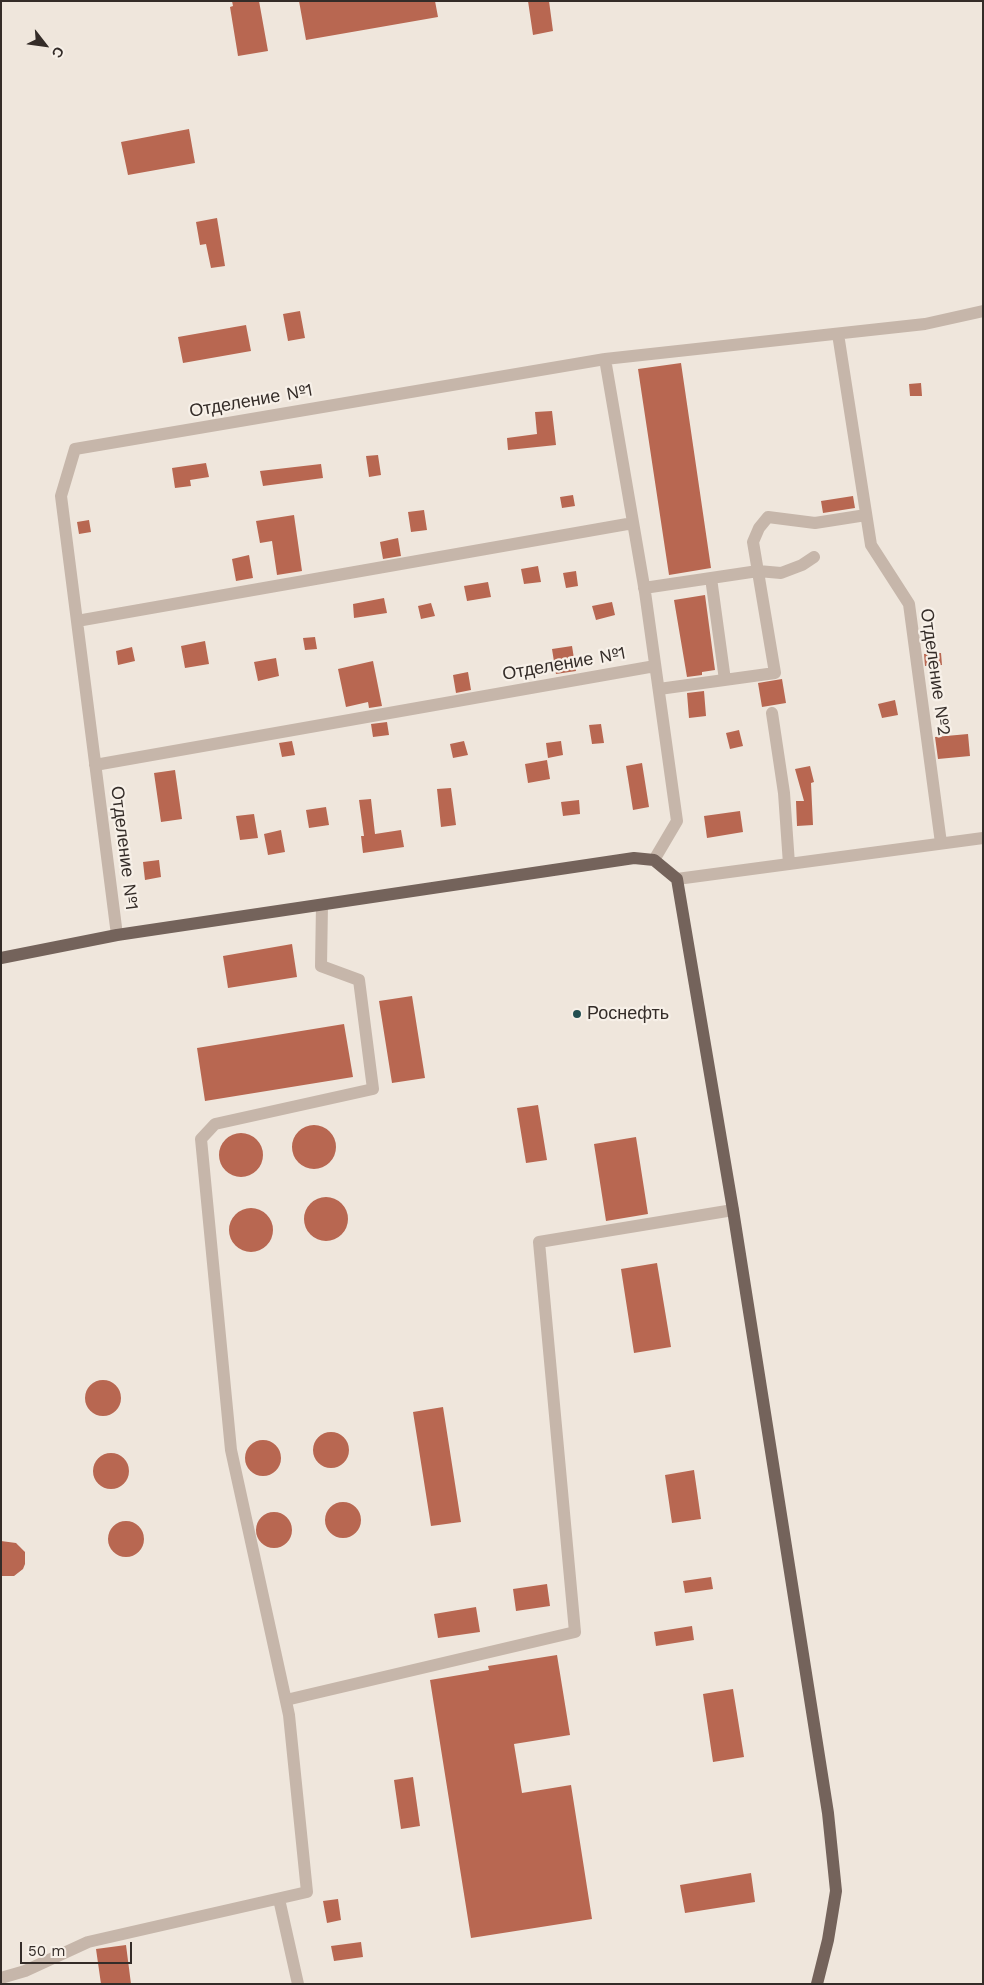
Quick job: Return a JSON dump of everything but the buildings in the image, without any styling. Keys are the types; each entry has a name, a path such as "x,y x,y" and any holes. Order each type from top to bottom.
{"main road":[{"path":"1,958 117,935 634,858 654,860 677,879 733,1210 828,1813 836,1891 828,1940 817,1984"}],"street":[{"path":"654,860 677,821 644,588 605,359 925,324 983,311"},
{"name":"Отделение №2","path":"838,334 871,545 909,604 941,843"},
{"name":"Отделение №1","path":"117,935 61,496 76,449 605,359"},
{"path":"659,689 775,673 753,542 759,528 768,517 815,524 866,515"},
{"path":"77,621 633,523"},
{"path":"644,588 758,570 781,573 802,565 814,557"},
{"path":"711,578 725,680"},
{"name":"Отделение №1","path":"95,765 655,666"},
{"path":"772,713 784,793 789,864"},
{"path":"677,879 983,838"},
{"path":"1,1978 25,1971 88,1942 307,1892 286,1700 231,1450 201,1139 215,1124 373,1089 359,980 321,966 322,905"},
{"path":"286,1700 575,1632 539,1242 733,1210"},
{"path":"279,1899 298,1984"}],"place":[{"name":"Роснефть","path":"577,1014"}]}
